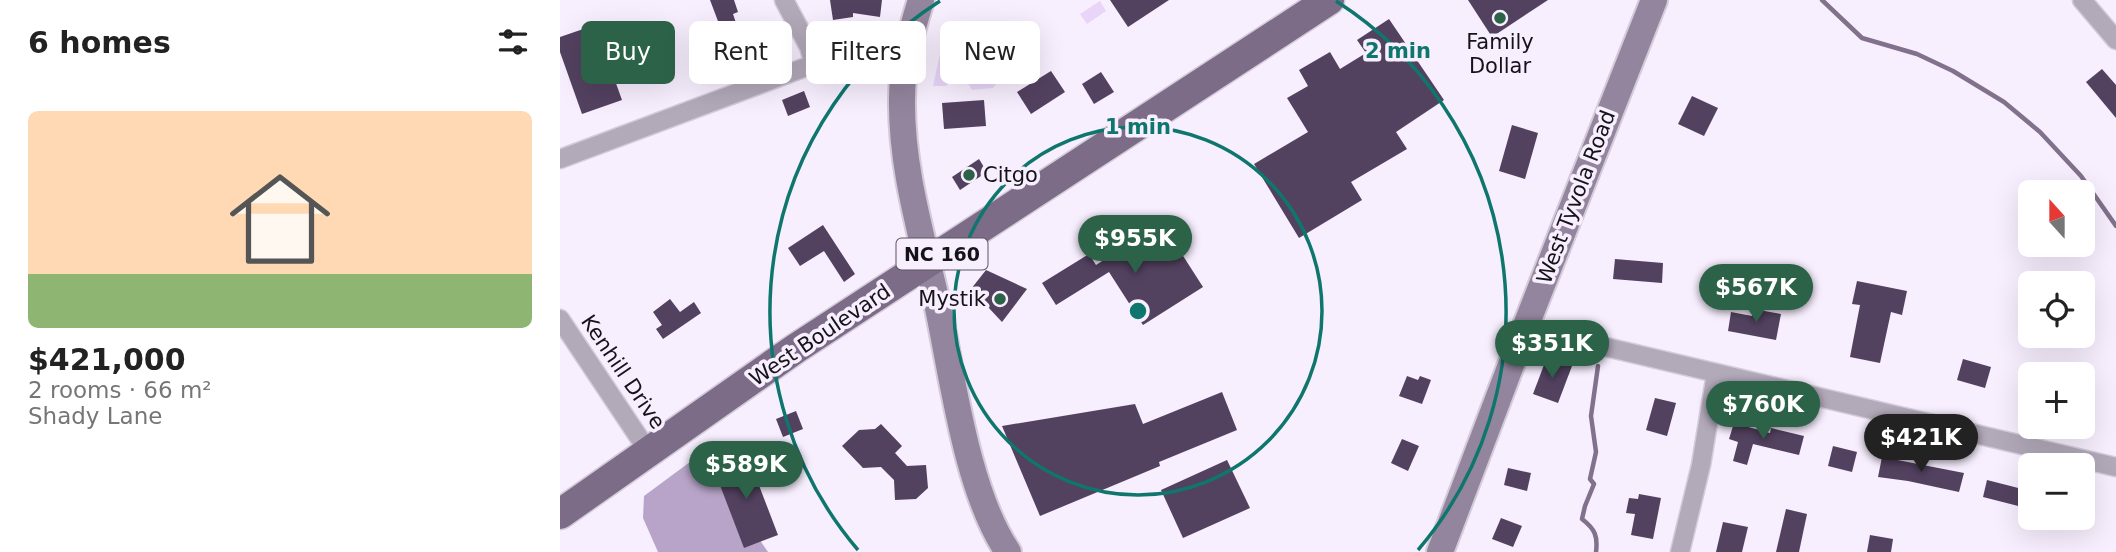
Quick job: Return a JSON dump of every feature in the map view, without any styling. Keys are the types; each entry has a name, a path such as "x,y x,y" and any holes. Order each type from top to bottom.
{"main road":[{"name":"West Boulevard","path":"560,514 796,349 1329,0"}],"street":[{"path":"784,0 806,41"},
{"path":"916,21 921,0"},
{"name":"West Tyvola Road","path":"1440,552 1654,0"},
{"path":"2082,0 2116,40"},
{"path":"560,159 806,67"},
{"path":"903,84 904,161 964,434 982,499 1008,552"},
{"name":"Kenhill Drive","path":"560,319 648,451"},
{"path":"1525,328 2116,467"},
{"path":"1680,552 1701,466 1716,374"}],"shaded area":[{"path":"1100,1 1106,11 1087,24 1080,14"},
{"path":"940,54 940,84 947,84 933,86"},
{"path":"968,84 996,84 993,88 972,90"},
{"path":"704,458 768,552 658,552 643,518 644,496 694,459"}],"building":[{"path":"710,0 734,0 738,12 733,14 735,21 718,21"},
{"path":"830,0 882,0 880,17 853,13 853,17 833,20"},
{"path":"1110,0 1169,0 1128,27"},
{"name":"Family Dollar","path":"1468,0 1548,0 1492,37"},
{"path":"1389,19 1444,100 1396,132 1407,149 1351,182 1362,200 1299,238 1254,164 1308,132 1287,98 1308,86 1299,70 1330,52 1340,69 1366,53 1357,40"},
{"path":"581,30 581,84 616,84 622,100 582,114 560,52 560,37"},
{"path":"2102,69 2116,85 2116,118 2086,82"},
{"path":"1051,71 1065,92 1031,114 1017,92 1030,84 1040,84 1040,78"},
{"path":"1101,72 1114,92 1094,104 1082,84"},
{"path":"804,91 810,107 788,116 782,100"},
{"path":"1692,96 1718,108 1704,136 1678,124"},
{"path":"984,100 986,126 944,129 942,103"},
{"path":"1512,125 1538,133 1525,179 1499,171"},
{"name":"Citgo","path":"979,159 987,172 960,190 952,177"},
{"path":"1162,223 1203,287 1143,325 1109,272 1056,305 1042,283 1089,254 1096,265"},
{"path":"823,225 855,274 844,282 824,251 800,266 788,248"},
{"path":"1615,259 1663,263 1662,283 1613,279"},
{"name":"Mystik","path":"986,270 1027,289 1002,322 971,289"},
{"path":"1857,281 1907,291 1902,315 1891,312 1880,363 1850,357 1860,305 1852,304"},
{"path":"670,299 680,312 694,302 701,313 663,339 656,329 662,325 653,312"},
{"path":"1753,309 1781,314 1776,340 1728,331 1731,312 1752,316"},
{"path":"1547,357 1572,366 1558,403 1533,394"},
{"path":"1963,359 1991,367 1985,388 1957,380"},
{"path":"1407,376 1418,380 1420,376 1431,380 1422,404 1399,396"},
{"path":"1222,392 1237,430 1159,462 1160,466 1040,516 1002,426 1135,404 1143,424"},
{"path":"1655,398 1676,403 1667,436 1646,430"},
{"path":"796,411 803,429 783,437 776,419"},
{"path":"1734,423 1770,433 1771,428 1804,436 1799,455 1753,444 1747,465 1733,461 1738,442 1729,439"},
{"path":"881,424 902,446 895,453 907,466 926,465 928,488 916,499 895,500 894,480 881,467 863,468 842,446 859,430 875,429"},
{"path":"1402,439 1419,446 1408,471 1391,463"},
{"path":"732,444 742,471 752,467 778,535 744,548 718,480 730,476 719,448"},
{"path":"1833,446 1857,452 1852,472 1828,466"},
{"path":"1882,457 1964,473 1959,492 1878,477"},
{"path":"1227,460 1250,508 1183,538 1161,490"},
{"path":"1508,468 1531,473 1527,491 1504,485"},
{"path":"1987,480 2018,488 2018,506 1983,497"},
{"path":"1639,494 1661,498 1653,539 1631,535 1635,514 1626,513 1629,498 1638,499"},
{"path":"1786,509 1807,514 1799,552 1776,552"},
{"path":"1501,518 1522,526 1513,547 1492,539"},
{"path":"1723,522 1748,527 1742,552 1716,552"},
{"path":"1870,535 1893,539 1891,552 1867,552"}],"waterway":[{"path":"1822,0 1862,38 1917,54 1953,71 2004,102 2040,132 2081,176 2116,226"},
{"path":"1596,552 1595,533 1582,519 1594,484 1590,479 1596,452 1591,416 1598,366"}],"place":[{"name":"Family Dollar","path":"1500,18"},
{"name":"Citgo","path":"969,175"},
{"name":"Mystik","path":"1000,299"}]}
